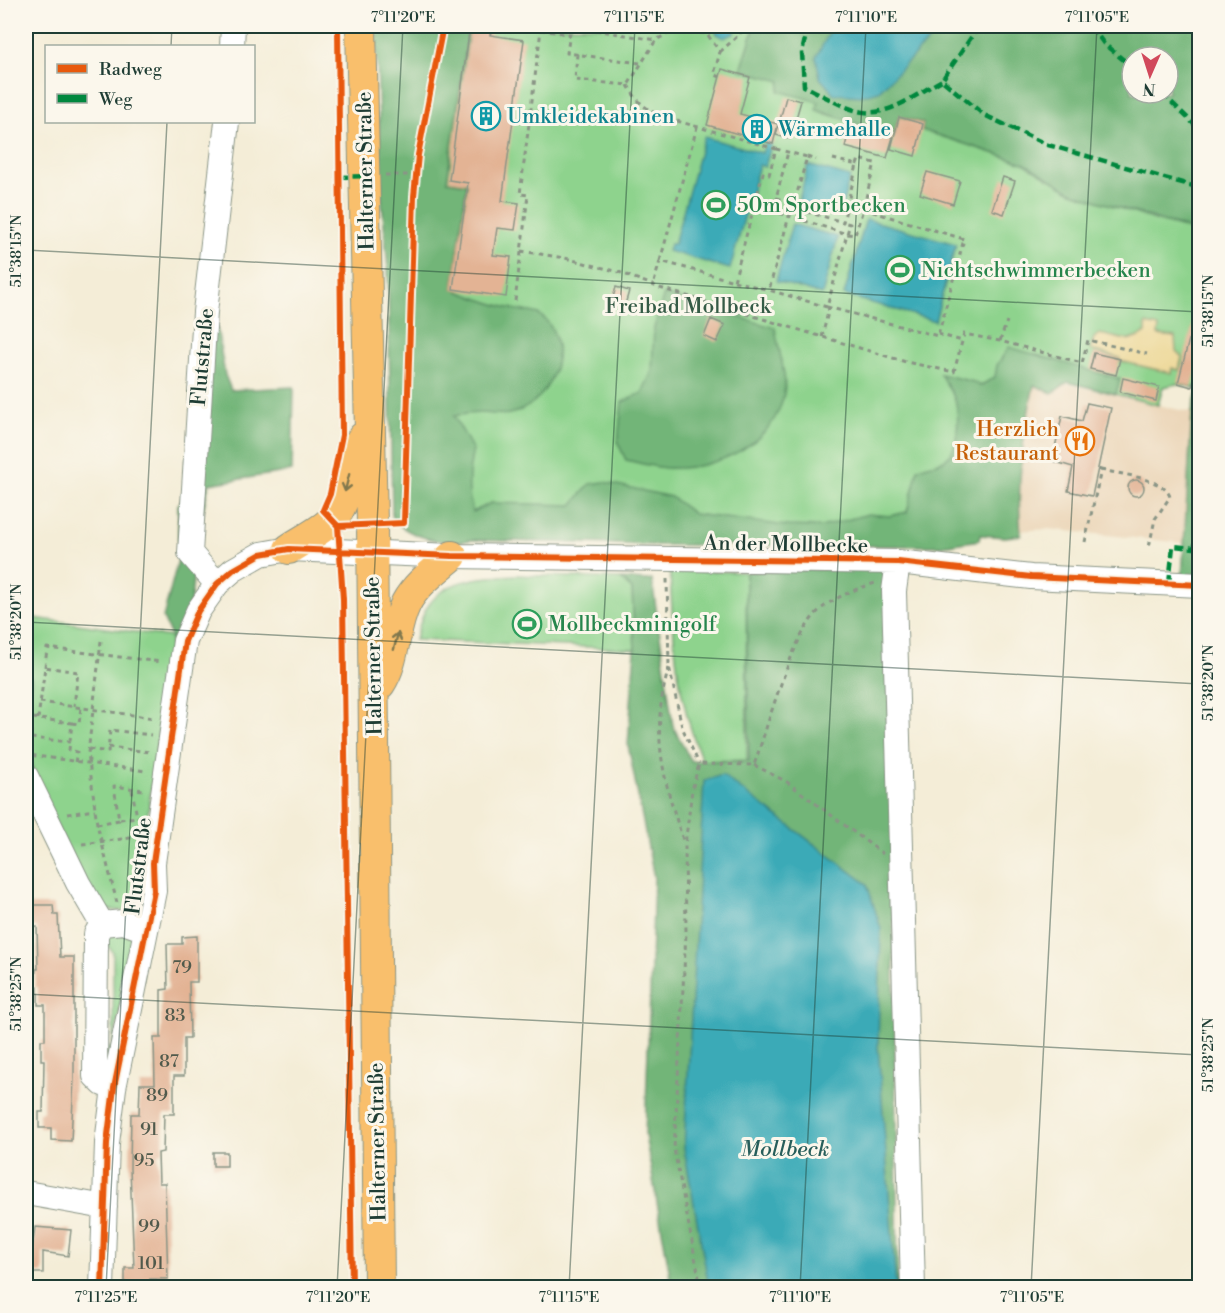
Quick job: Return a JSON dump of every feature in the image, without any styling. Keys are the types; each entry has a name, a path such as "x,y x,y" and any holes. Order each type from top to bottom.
{"main road":[{"name":"Halterner Straße","path":"361,26 372,553 379,1287"},
{"path":"289,549 332,520 343,498 356,447 369,429"},
{"path":"374,694 388,672 406,604 425,579 452,556"}],"street":[{"path":"232,45 233,26"},
{"name":"Flutstraße","path":"217,584 189,553 205,312 227,123"},
{"name":"Flutstraße","path":"102,1287 107,1143 114,1088 154,891 153,862 185,641 198,610 217,584 233,570 261,554 289,549 372,553"},
{"name":"An der Mollbecke","path":"372,553 898,562 1031,577 1200,585"},
{"path":"898,562 894,591 913,1287"},
{"path":"26,776 78,883 113,923 146,930"},
{"path":"113,923 96,934 95,1076 103,1084 114,1088"},
{"path":"26,1193 105,1207"}],"path":[{"path":"517,26 570,34"},
{"path":"640,63 567,53 571,26 656,40"},
{"path":"720,77 714,74 720,52 740,34 742,26"},
{"path":"628,85 656,40 679,27 706,34 720,52"},
{"path":"515,301 528,195 520,194 541,30"},
{"path":"577,54 575,80 628,85"},
{"path":"628,85 635,99 645,109 816,160"},
{"path":"653,286 697,126"},
{"path":"734,281 763,173 769,175 776,149"},
{"path":"757,197 775,202 788,152"},
{"path":"807,157 793,208 850,224 822,337"},
{"path":"833,159 857,165"},
{"path":"754,206 855,235 875,163 859,159 843,222"},
{"path":"365,176 416,175"},
{"path":"776,198 794,203"},
{"path":"863,209 964,239 938,334"},
{"path":"769,290 789,216"},
{"path":"521,251 565,258 619,272 653,286 822,337 906,362 954,372 964,334 1082,363 1088,340 1147,354"},
{"path":"660,261 962,341"},
{"path":"1000,341 1007,321"},
{"path":"1085,542 1099,470 1157,482 1167,488 1170,496 1155,519 1149,547"},
{"path":"666,559 669,666 682,727 699,765 692,790 685,845 686,934 674,1149 701,1287"},
{"path":"754,765 796,645 819,610 853,590 891,578 898,562"},
{"path":"101,641 89,749 95,810 113,923"},
{"path":"38,719 47,648 161,662"},
{"path":"45,666 78,672 74,706"},
{"path":"669,666 665,681 658,744 666,788 685,845"},
{"path":"40,702 154,717 153,735 110,730 108,752 89,749"},
{"path":"81,708 79,724 32,718 29,755 146,771"},
{"path":"72,723 69,750 76,752 75,762"},
{"path":"31,738 70,742"},
{"path":"108,747 150,752"},
{"path":"699,765 754,765 787,782 860,838 902,866"},
{"path":"119,820 114,786 146,790 144,799"},
{"path":"132,790 137,817"},
{"path":"65,814 95,810"},
{"path":"97,824 142,817"},
{"path":"71,846 140,837 141,827"}],"shaded area":[{"path":"1011,375 1052,392 1067,384 1193,413 1184,543 1048,529 950,535"}],"green space":[{"path":"376,26 469,26 447,181 467,184 453,289 497,305 541,315 553,332 557,346 557,361 552,376 535,401 523,409 506,415 478,413 454,416 473,450 468,481 473,512 491,503 572,505 590,484 604,482 671,497 694,514 787,526 821,527 868,514 889,516 907,512 918,469 944,460 953,450 957,425 956,403 940,374 974,382 980,386 995,377 997,365 1009,347 1120,379 1116,394 1068,382 1052,393 1034,385 1022,460 1019,497 1021,535 1005,537 980,535 979,540 942,546 653,545 471,540 450,542 428,539 408,531 392,518 388,270 381,191"},
{"name":"Freibad Mollbeck","path":"469,26 755,26 741,70 782,81 780,91 820,102 817,111 893,134 899,117 923,124 922,130 1024,163 1070,191 1154,220 1199,232 1199,389 1177,384 1163,387 1158,405 1068,382 1052,393 1012,375 950,535 412,526 467,184 447,181"},
{"path":"755,26 1199,26 1199,232 1070,191 1024,163 922,130 923,123 899,117 894,135 816,110 819,102 779,91 781,81 741,70"},
{"path":"664,294 775,328 785,382 780,407 771,424 758,438 742,450 724,458 685,468 651,466 626,460 618,443 622,402 642,393 652,371 654,328"},
{"path":"217,328 225,375 231,390 294,387 292,471 209,484 197,537 191,600 178,652 163,618 178,560 178,505 196,474 209,330"},
{"path":"1199,384 1199,579 1182,578 1192,412"},
{"path":"889,567 898,1287 672,1287 645,1135 654,878 628,745 635,649 632,589 621,579 652,580 673,726 691,761 749,761 746,572"},
{"path":"670,571 746,572 747,760 702,761 686,714 681,691"},
{"name":"Mollbeckminigolf","path":"515,575 621,579 632,589 635,649 415,640 426,609 443,590 478,578"},
{"path":"27,617 171,637 135,912 97,909 26,765"},
{"path":"31,677 28,728 33,775 26,769 26,686"},
{"path":"110,932 130,935 133,940 108,1074 105,1046 109,1050 113,1045 113,952 106,944 106,937"}],"sand":[{"path":"1146,324 1159,327 1158,335 1175,337 1176,351 1182,357 1179,370 1172,368 1171,373 1120,361 1120,358 1090,350 1094,338 1099,334 1127,340 1133,339 1146,333"}],"water":[{"path":"715,26 736,26 734,34 724,38 717,34"},
{"path":"833,26 943,26 879,91 861,96 834,94 820,78 816,57"},
{"name":"50m Sportbecken","path":"768,133 774,135 765,167 759,165 730,269 668,251 670,244 674,244 704,137 762,153"},
{"path":"808,165 850,177 839,216 798,204"},
{"name":"Nichtschwimmerbecken","path":"866,219 956,244 935,321 844,295"},
{"path":"792,224 838,237 822,295 776,281"},
{"name":"Mollbeck","path":"722,775 867,884 881,929 878,1046 896,1287 709,1287 684,1148 704,781"}],"building":[{"name":"Umkleidekabinen","path":"470,26 492,26 490,35 524,40 502,201 519,203 515,230 497,228 493,255 511,257 506,297 453,289 468,183 449,180"},
{"name":"Umkleidekabinen","path":"722,69 750,77 740,114 778,124 773,144 707,125"},
{"path":"786,97 801,101 790,139 776,135"},
{"path":"899,117 923,124 915,156 891,149"},
{"path":"850,126 893,137 887,158 845,147"},
{"path":"927,172 960,181 953,204 920,194"},
{"path":"1003,177 1015,181 1004,214 992,210"},
{"path":"616,287 629,291 625,305 612,301"},
{"path":"1195,316 1200,316 1200,359 1192,387 1178,383"},
{"path":"711,319 725,325 717,342 704,336"},
{"path":"1094,353 1120,359 1116,375 1090,369"},
{"path":"1123,378 1159,387 1156,401 1120,392"},
{"name":"Herzlich Restaurant","path":"1087,403 1111,408 1092,496 1068,491 1073,467 1052,461 1062,416 1082,421"},
{"path":"1133,480 1139,480 1144,488 1142,494 1133,496 1128,491 1128,485"},
{"path":"26,905 53,905 54,915 58,915 60,957 74,957 74,1078 71,1141 51,1140 51,1128 39,1128 39,1112 43,1112 44,1060 41,1060 41,1040 45,1040 45,1005 38,1005 38,987 35,987 36,969 38,969 37,927 26,926"},
{"path":"197,936 197,982 189,982 190,1038 184,1038 184,1076 174,1076 174,1114 164,1114 163,1152 158,1153 159,1183 165,1183 168,1279 150,1279 150,1284 125,1284 125,1268 134,1268 130,1168 131,1114 139,1114 140,1084 155,1084 154,1038 161,1038 161,990 168,989 167,944 182,944 182,937"},
{"path":"213,1152 227,1152 227,1166 213,1166"},
{"path":"35,1227 71,1230 68,1256 43,1252 43,1273 27,1273 27,1257 31,1258"}],"marked path":[{"path":"808,26 802,52 804,86 849,108 874,112 894,107 942,80"},
{"path":"979,26 942,80 984,115 1048,145 1200,188"},
{"path":"1091,26 1104,44 1120,57"},
{"path":"1174,105 1200,130"},
{"path":"339,177 365,176"},
{"path":"1169,583 1173,546 1194,548 1200,531"}],"cycle path":[{"path":"338,26 342,435 330,494 323,510 338,526 343,599 352,1288"},
{"path":"338,526 404,523 414,196 418,155 443,26"},
{"path":"102,1288 107,1143 114,1088 154,891 153,863 185,641 198,611 217,584 233,570 261,554 289,549 452,556 898,562 1031,577 1200,585"}],"place":[{"name":"Umkleidekabinen","path":"486,116"},
{"name":"Wärmehalle","path":"757,129"},
{"name":"50m Sportbecken","path":"716,205"},
{"name":"Nichtschwimmerbecken","path":"900,270"},
{"name":"Herzlich Restaurant","path":"1080,441"},
{"name":"Mollbeckminigolf","path":"527,624"}]}
